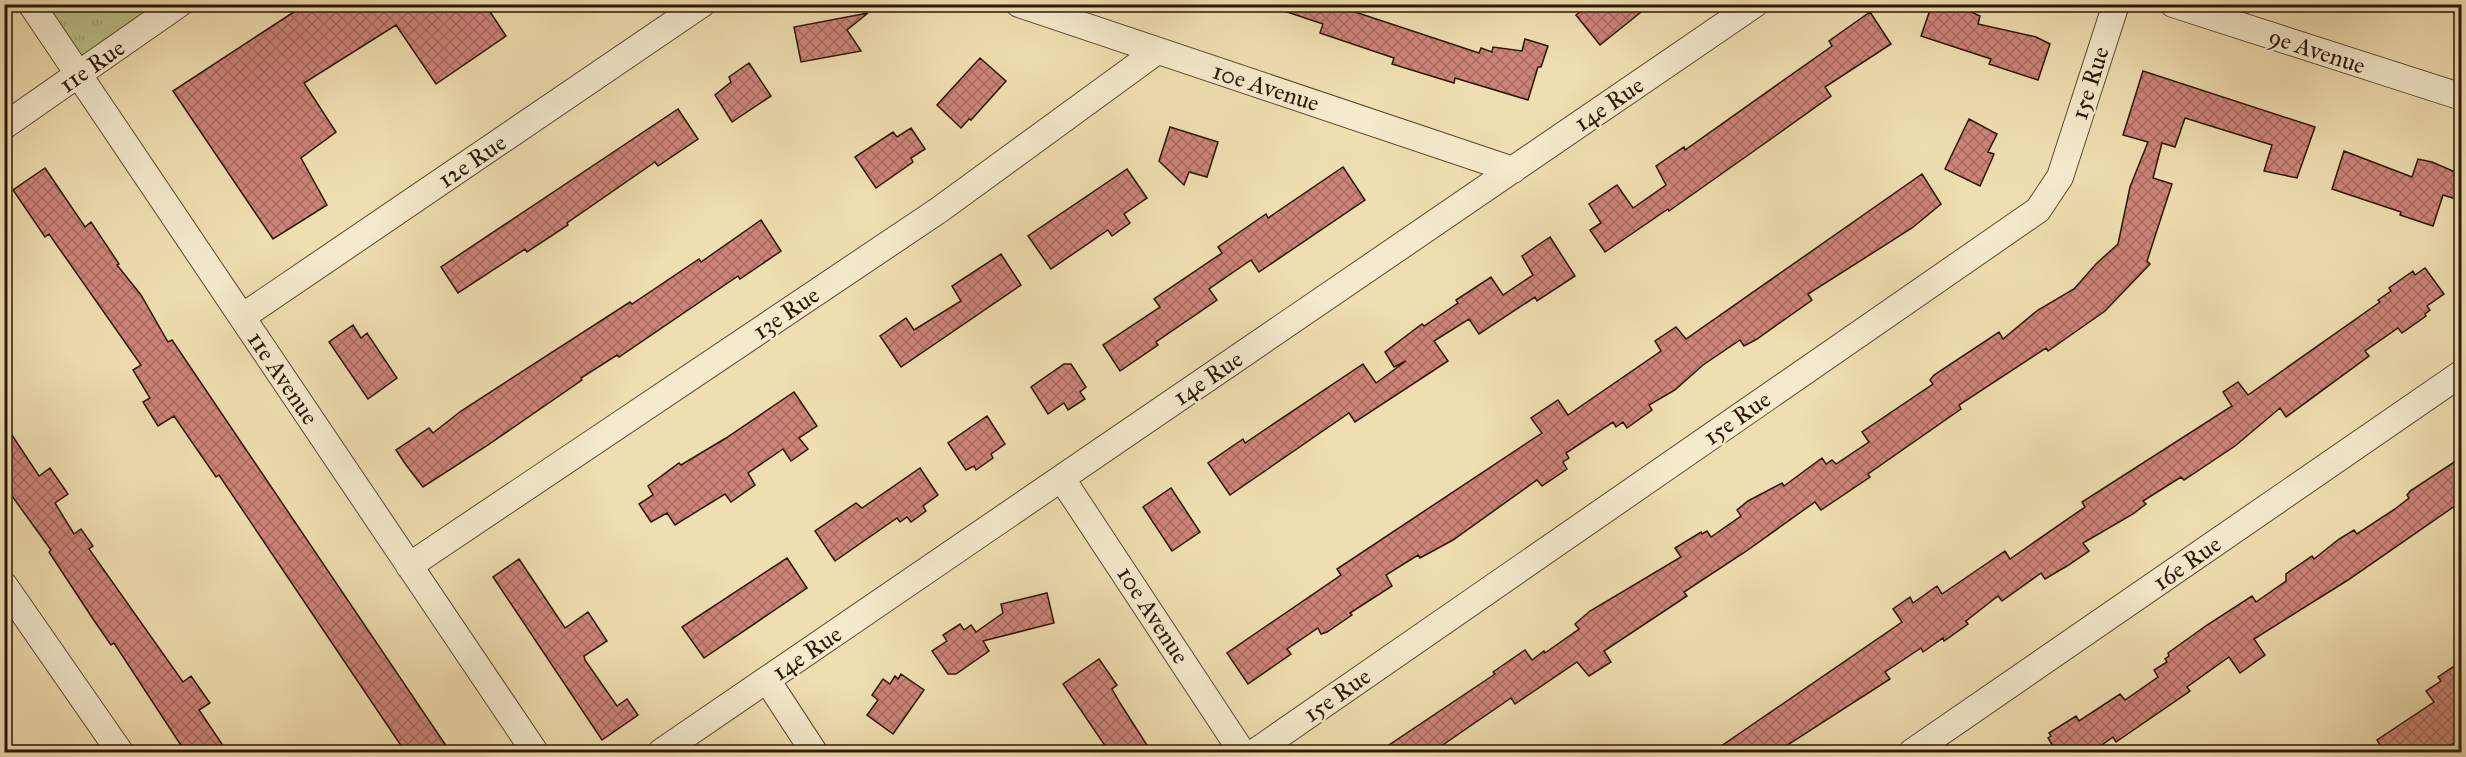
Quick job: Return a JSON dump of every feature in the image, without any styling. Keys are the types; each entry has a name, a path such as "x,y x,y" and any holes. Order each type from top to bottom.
{"street":[{"name":"11e Avenue","path":"31,4 535,753"},
{"name":"11e Rue","path":"4,126 179,4"},
{"name":"12e Rue","path":"242,317 702,4"},
{"name":"10e Avenue","path":"1019,4 1513,170"},
{"name":"14e Rue","path":"661,753 1755,4"},
{"name":"15e Rue","path":"1254,753 2038,210 2060,177 2116,4"},
{"name":"9e Avenue","path":"2173,4 2462,97"},
{"name":"13e Rue","path":"409,566 939,210 1157,51"},
{"name":"16e Rue","path":"1912,753 2462,374"},
{"name":"10e Avenue","path":"1062,478 1242,753"},
{"path":"4,585 120,753"},
{"path":"767,680 814,753"}],"green space":[{"path":"31,5 179,5 79,75"}],"building":[{"path":"306,4 485,4 506,36 436,84 396,25 304,83 336,132 301,158 327,205 273,239 173,91"},
{"path":"1276,4 1331,4 1479,53 1481,48 1492,52 1493,47 1522,51 1525,39 1548,46 1541,67 1538,67 1528,100 1455,78 1454,83 1392,64 1394,58 1320,33 1323,24 1275,8"},
{"path":"1590,4 1651,4 1600,45 1576,15"},
{"path":"1932,4 1967,10 1980,16 1978,24 2036,37 2050,44 2038,80 1989,64 1991,59 1921,36"},
{"path":"1870,12 1891,44 1825,87 1831,96 1669,211 1668,209 1605,252 1590,230 1601,223 1589,204 1617,185 1633,208 1666,185 1656,166 1684,147 1685,150 1832,46 1829,41"},
{"path":"868,13 847,30 861,51 801,62 794,27"},
{"path":"980,58 1006,81 961,128 937,105"},
{"path":"749,63 771,96 732,122 715,95 731,82 729,77"},
{"path":"2143,71 2315,127 2297,178 2264,171 2272,145 2185,118 2175,147 2162,143 2153,178 2172,184 2147,261 2150,264 2105,311 2048,351 2046,348 1959,405 1961,409 1868,474 1870,477 1821,510 1815,502 1684,592 1687,596 1604,651 1611,662 1589,676 1577,662 1515,704 1511,698 1431,753 1377,753 1495,674 1493,672 1525,650 1532,660 1544,651 1545,653 1579,629 1575,624 1590,611 1681,557 1675,548 1701,532 1702,534 1707,531 1711,537 1741,516 1737,510 1748,501 1782,483 1784,486 1822,458 1826,464 1832,460 1836,464 1869,442 1862,432 1933,384 1930,380 1934,375 1999,332 2003,339 2038,310 2074,289 2118,244 2130,187 2148,142 2123,135"},
{"path":"678,109 698,139 658,166 655,162 567,223 568,225 527,252 525,249 458,293 441,267"},
{"path":"1969,119 1997,134 1988,152 1994,154 1980,186 1945,169"},
{"path":"1170,127 1218,142 1207,177 1189,172 1184,185 1159,161"},
{"path":"911,128 925,149 911,158 913,162 876,188 855,157 893,132 897,137"},
{"path":"2344,151 2412,177 2418,159 2432,162 2462,175 2462,201 2443,195 2433,226 2400,215 2401,212 2332,189"},
{"path":"1343,167 1365,200 1259,272 1251,260 1209,289 1217,300 1156,342 1158,345 1120,371 1103,345 1160,307 1154,299 1222,253 1218,247 1266,214 1268,218"},
{"path":"45,168 85,227 91,222 119,264 117,265 141,295 168,342 172,340 451,753 406,753 219,475 216,477 174,416 158,426 143,402 150,398 133,370 141,365 49,234 45,237 13,190"},
{"path":"1127,169 1147,198 1124,214 1130,223 1112,236 1108,230 1051,269 1028,236"},
{"path":"1922,174 1941,204 1912,228 1808,294 1812,300 1757,339 1744,346 1740,340 1703,365 1675,390 1649,405 1652,410 1627,428 1623,422 1616,427 1613,422 1566,453 1569,458 1563,462 1567,469 1542,486 1537,480 1453,540 1420,558 1418,555 1386,575 1392,586 1350,613 1352,615 1327,632 1321,634 1318,628 1287,649 1291,654 1248,684 1227,653 1341,575 1337,569 1542,433 1531,418 1558,400 1568,415 1661,351 1655,341 1676,327 1686,339"},
{"path":"761,220 781,251 740,279 738,276 619,357 617,355 581,378 582,380 485,447 423,487 396,450 429,428 433,433 461,411 630,302 632,304 699,259 701,262"},
{"path":"1550,237 1575,276 1537,301 1535,297 1479,334 1469,319 1434,341 1448,361 1355,422 1349,413 1230,495 1208,463 1243,439 1245,443 1363,364 1376,383 1406,361 1394,367 1385,352 1422,324 1424,326 1458,303 1456,300 1491,277 1503,295 1533,275 1522,256"},
{"path":"1001,254 1021,285 901,367 880,336 906,318 914,330 961,301 952,286"},
{"path":"2425,268 2444,294 2427,306 2430,310 2425,314 2426,316 2402,333 2398,328 2365,351 2369,356 2286,417 2280,408 2235,446 2184,480 2181,477 2143,501 2146,504 2133,514 2083,543 2089,551 2067,566 2045,579 2041,573 2002,601 1998,596 1966,621 1968,624 1944,641 1943,638 1923,652 1921,648 1885,672 1890,679 1775,753 1711,753 1902,622 1893,609 1910,597 1913,603 1937,586 1942,594 2005,551 2010,559 2085,507 2082,502 2232,406 2223,392 2238,382 2248,395 2380,302 2378,300 2391,291 2389,288 2413,271 2415,275"},
{"path":"353,325 361,338 367,333 397,378 368,399 329,342"},
{"path":"1064,364 1071,364 1086,387 1080,392 1085,399 1068,410 1064,403 1048,414 1031,387"},
{"path":"794,392 817,426 799,438 808,449 791,461 783,449 748,473 755,485 731,502 725,494 675,525 667,513 651,522 639,504 653,495 648,486 679,463 681,465 726,438"},
{"path":"987,416 1005,444 991,454 993,458 976,470 974,466 966,470 948,443"},
{"path":"4,423 39,476 50,468 68,494 55,503 74,534 81,529 93,546 89,549 183,682 191,676 210,703 199,710 228,753 186,753 114,643 111,645 93,619 49,552 51,550 4,485"},
{"path":"2462,457 2462,501 2348,580 2254,639 2265,655 2240,673 2229,657 2187,687 2190,691 2116,742 2113,737 2091,753 2057,753 2048,738 2051,736 2049,733 2076,716 2079,721 2120,694 2125,700 2158,677 2154,670 2167,662 2165,659 2169,656 2168,653 2252,596 2256,602 2286,581 2286,574 2312,556 2314,559 2354,530 2357,534 2395,509 2409,498 2407,495 2410,491"},
{"path":"920,468 938,495 923,506 926,511 911,522 907,517 900,522 897,518 835,561 815,531 856,503 862,508"},
{"path":"1171,488 1200,532 1172,551 1143,507"},
{"path":"787,558 807,588 704,658 682,627"},
{"path":"519,559 565,628 588,612 607,641 584,656 585,660 617,706 627,699 638,715 602,740 493,577"},
{"path":"1047,593 1054,623 983,641 989,651 956,674 948,674 932,651 947,641 943,635 960,624 964,630 971,625 976,632 1003,613 1001,604"},
{"path":"1099,659 1117,685 1112,689 1152,753 1110,753 1063,684"},
{"path":"2462,661 2462,737 2439,753 2385,753 2377,740 2434,702 2426,691 2441,681 2438,677"},
{"path":"901,674 924,690 893,734 867,715 878,700 872,695 883,679 890,684 895,676 898,679"}]}
